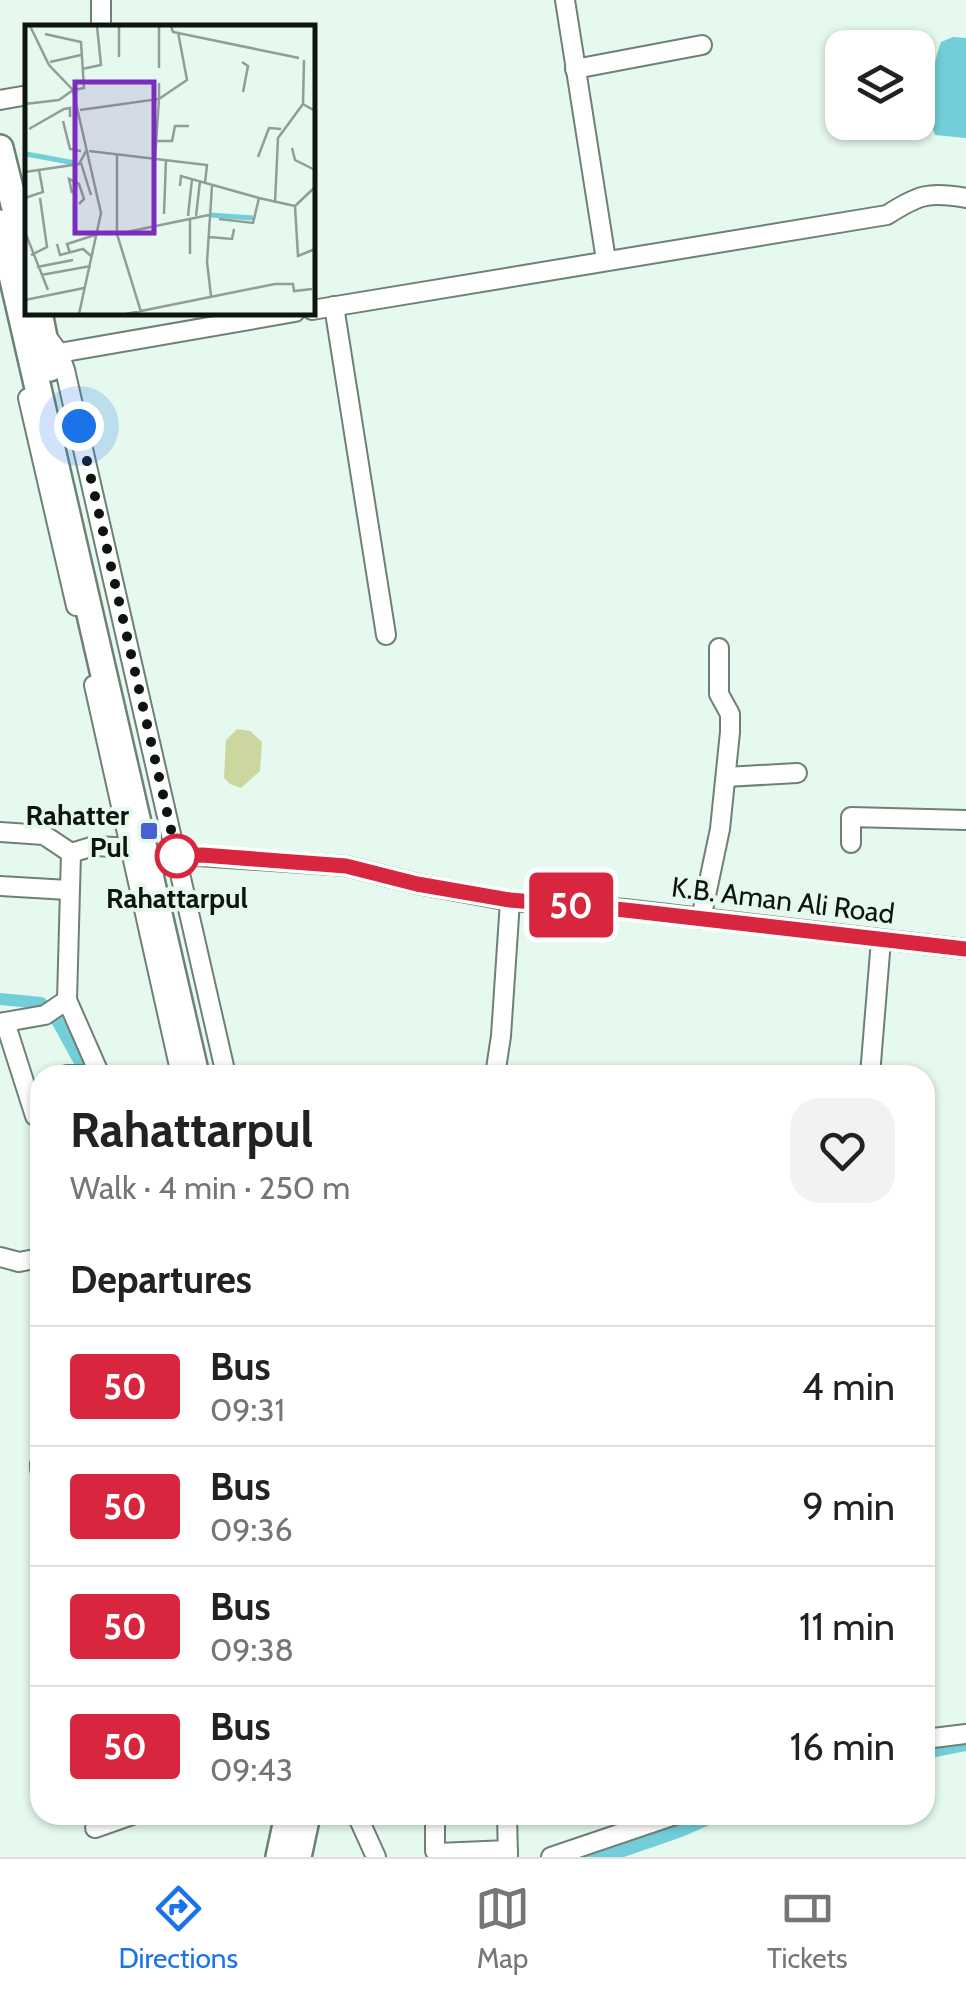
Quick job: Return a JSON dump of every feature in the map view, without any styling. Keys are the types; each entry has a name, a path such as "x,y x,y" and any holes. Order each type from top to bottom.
{"highway":[{"path":"0,148 23,271"},
{"path":"0,223 23,271"},
{"path":"32,315 194,1065"},
{"path":"47,333 210,1065"},
{"path":"279,1857 286,1825"},
{"path":"298,1857 305,1825"}],"street":[{"path":"565,0 606,260"},
{"path":"575,69 702,45"},
{"path":"0,100 25,96"},
{"path":"315,309 887,215 914,198 938,193 966,198"},
{"path":"23,271 10,309 179,1065"},
{"path":"334,306 386,634"},
{"path":"224,1065 47,333 260,315"},
{"path":"701,919 720,829 726,777 730,714 719,694 719,648"},
{"path":"726,777 797,773"},
{"path":"850,843 850,817 966,820"},
{"path":"0,832 44,836 72,853 94,846 133,848"},
{"path":"72,853 57,1007 94,1065"},
{"name":"K.B. Aman Ali Road","path":"173,856 346,866 417,884 510,900 966,949"},
{"path":"0,886 68,890"},
{"path":"497,1065 510,900"},
{"path":"871,1065 881,940"},
{"path":"30,1081 2,1023 57,1007"},
{"path":"0,1257 19,1262 30,1260"},
{"path":"935,1738 966,1734"},
{"path":"95,1828 104,1825"},
{"path":"362,1825 376,1857"},
{"path":"435,1825 438,1854 508,1853 507,1825"},
{"path":"551,1857 645,1825"}],"green space":[{"path":"237,729 250,731 262,742 260,771 241,788 224,778 226,740"}],"water":[{"path":"953,37 966,38 966,138 935,135 935,66 941,42"},
{"path":"670,1825 709,1825 624,1857 573,1857"}],"waterway":[{"path":"0,999 41,1003 58,1022 82,1065"},
{"path":"935,1751 966,1745"}],"bus line":[{"name":"50","path":"177,856 346,866 417,884 510,900 966,949"}],"place":[{"name":"Rahatter Pul","path":"149,831"},
{"name":"Rahattarpul","path":"177,856"}],"route":[{"path":"79,426 177,856"}]}
